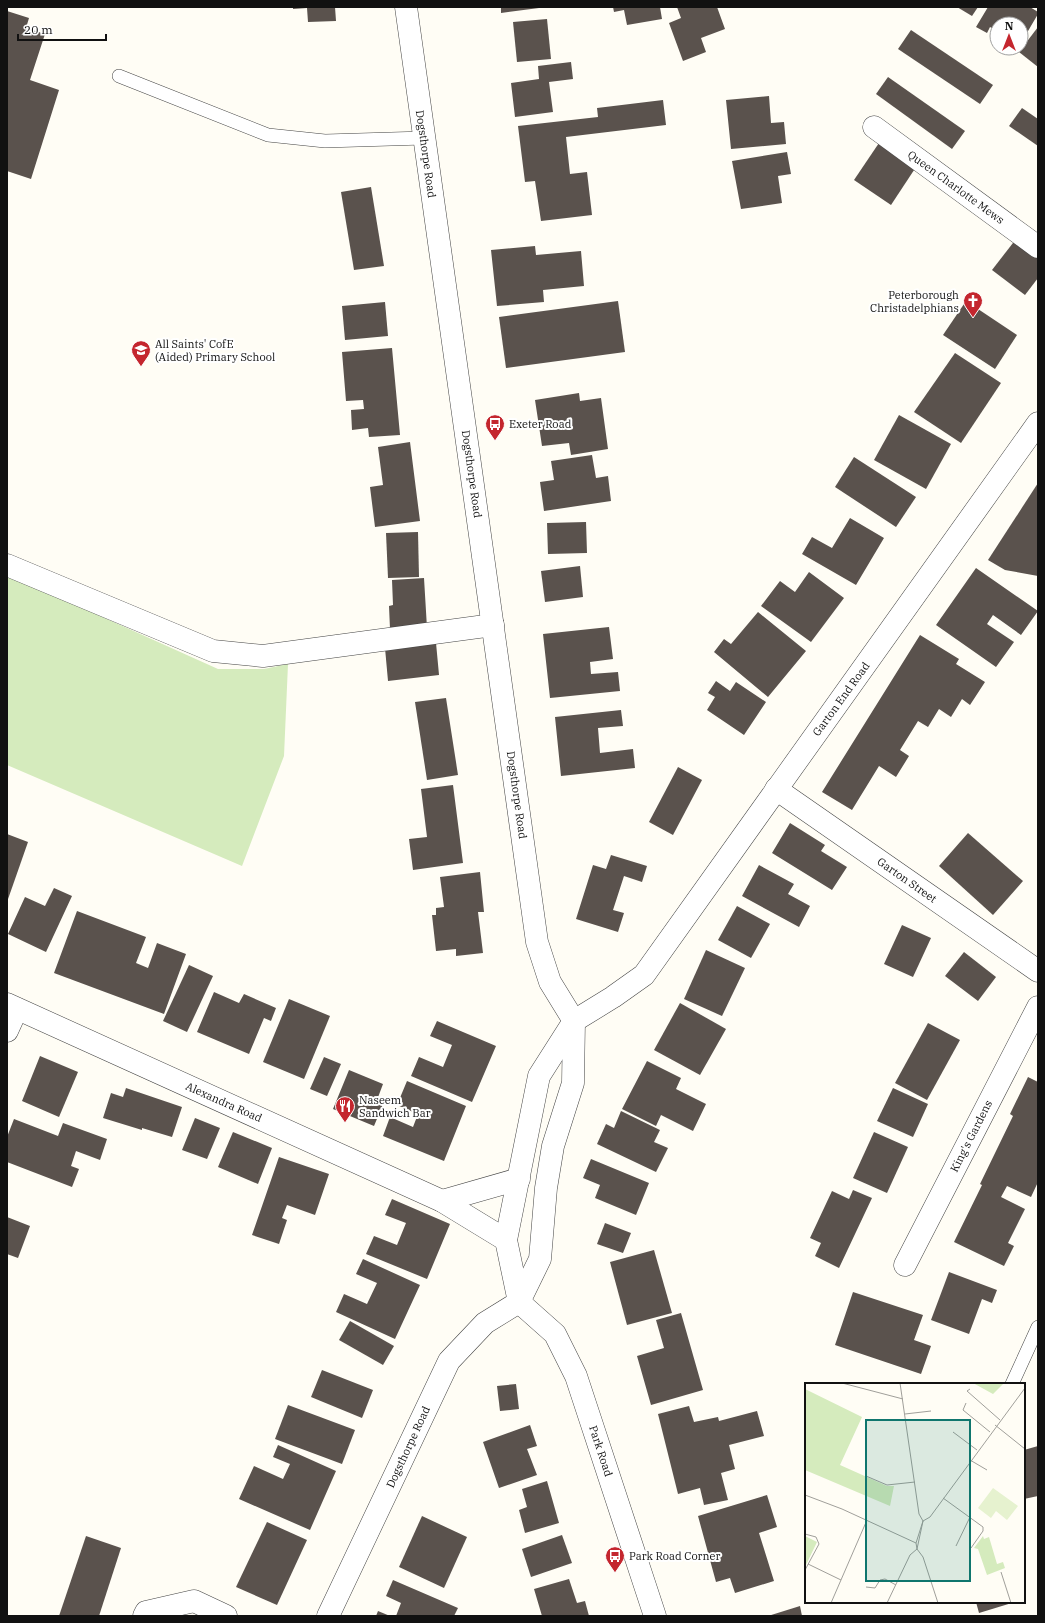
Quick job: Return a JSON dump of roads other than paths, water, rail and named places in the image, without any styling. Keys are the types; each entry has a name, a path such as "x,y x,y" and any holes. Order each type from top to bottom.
{"street":[{"name":"Dogsthorpe Road","path":"406,7 537,942 550,982 574,1021"},
{"name":"Queen Charlotte Mews","path":"874,127 1038,247"},
{"name":"Garton End Road","path":"574,1021 613,997 644,975 1038,423"},
{"path":"7,565 213,651 262,656 493,625"},
{"name":"Garton Street","path":"776,789 1038,971"},
{"path":"7,1031 12,1006"},
{"name":"Alexandra Road","path":"12,1006 442,1201 506,1240"},
{"name":"King's Gardens","path":"905,1265 1038,1007"},
{"path":"519,1302 506,1240 539,1076 574,1021"},
{"path":"519,1302 540,1259 546,1188 553,1146 573,1083 574,1021"},
{"path":"442,1201 519,1179"},
{"name":"Dogsthorpe Road","path":"328,1616 449,1362 485,1323 519,1302"},
{"name":"Park Road","path":"519,1302 555,1334 576,1376 655,1616"},
{"path":"144,1616 146,1612 194,1601 226,1616"}],"lane":[{"path":"119,76 268,135 325,141 424,138"},
{"path":"1012,1383 1038,1327"}],"place":[{"name":"Peterborough Christadelphians","path":"973,318"},
{"name":"All Saints' CofE (Aided) Primary School","path":"141,367"},
{"name":"Exeter Road","path":"495,441"},
{"name":"Naseem Sandwich Bar","path":"345,1123"},
{"name":"Park Road Corner","path":"615,1573"}]}
